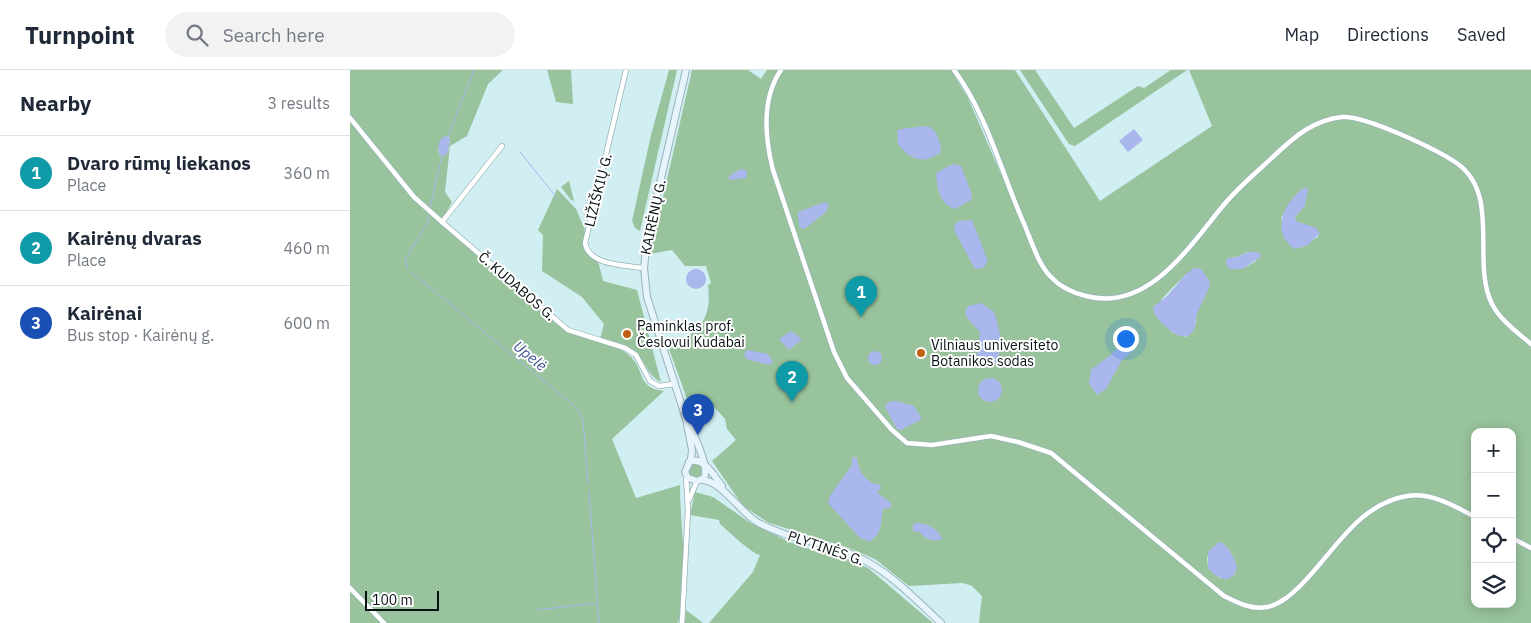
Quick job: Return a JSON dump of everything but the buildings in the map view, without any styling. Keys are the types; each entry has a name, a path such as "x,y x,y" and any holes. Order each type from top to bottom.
{"main road":[{"name":"KAIRĖNŲ G.","path":"686,70 647,239 644,268 647,297 686,420 692,450 689,462"},
{"name":"KAIRĖNŲ G.","path":"686,420 693,432 704,464"},
{"path":"695,460 704,464 706,471 699,481 690,480 686,475 685,468 689,462 695,460"},
{"name":"PLYTINĖS G.","path":"704,464 730,498"},
{"name":"PLYTINĖS G.","path":"699,481 714,483 748,516 766,527 844,552 871,564 900,585 941,623"}],"street":[{"name":"LIŽIŠKIŲ G.","path":"626,70 585,243 589,252 601,261 644,268"},
{"path":"780,70 771,89 766,122 766,145 773,170 834,352 847,378 901,439 920,446 991,436 1018,442 1051,453 1224,596 1249,606 1270,607 1290,595 1360,519 1384,503 1408,496 1424,496 1452,504 1471,515"},
{"path":"954,70 976,106 1012,196 1044,268 1053,279 1068,289 1100,298 1130,295 1142,290 1191,246 1232,196 1294,137 1317,123 1344,117 1356,118 1371,122 1445,156 1457,163 1471,178 1480,199 1489,296 1496,312 1531,344"},
{"name":"Č. KUDABOS G.","path":"350,118 414,197 568,330 625,348 636,356 650,381 659,386 674,384"},
{"path":"442,222 502,146"},
{"path":"682,623 688,509 686,475"},
{"path":"688,509 692,490 699,481"},
{"path":"1516,540 1531,548"},
{"path":"350,588 384,623"}],"green space":[{"path":"350,70 503,70 488,84 467,136 450,146 445,192 452,202 440,223 566,330 624,352 635,362 645,383 655,389 664,391 612,439 636,498 680,485 684,571 682,606 678,623 350,623","holes":["448,136 450,139 448,152 440,155 438,150"]},
{"path":"547,70 571,70 573,104 556,102"},
{"path":"669,70 677,70 640,231 635,228 632,221 651,135"},
{"path":"692,70 748,70 761,79 767,70 951,70 968,98 1035,252 1037,251 979,108 957,70 1015,70 1100,201 1212,126 1189,70 1531,70 1531,623 979,623 982,596 972,586 963,583 909,586 875,559 846,547 769,523 743,506 712,461 736,440 727,429 725,419 706,398 691,410 668,346 688,336 702,323 708,307 708,285 711,283 706,266 685,266 672,250 650,254","holes":["1306,187 1305,205 1295,217 1296,222 1319,236 1301,248 1281,218 1287,208","1248,252 1258,252 1256,261 1242,269 1232,257","1186,274 1194,299 1196,317 1192,332 1185,337 1173,333 1154,313 1163,298","1228,548 1236,565 1234,575 1220,578 1208,568 1207,557"]},
{"path":"1020,70 1035,70 1074,128 1138,86 1144,88 1171,70 1187,70 1075,146 1069,144"},
{"path":"569,181 574,201 571,200 561,187"},
{"path":"557,189 576,209 585,230 584,250 598,261 603,281 637,290 661,382 652,375 641,358 633,350 622,344 600,339 604,324 582,297 542,271 543,235 538,230"},
{"path":"692,464 698,464 702,471 698,478 692,478 688,474 688,468"},
{"path":"695,492 713,497 752,524 792,543 805,548 832,552 868,568 933,623 709,623 753,572 760,555 740,542 720,524 719,520 690,515"},
{"path":"686,610 703,623 685,623"}],"water":[{"path":"927,126 938,136 941,152 929,158 918,159 912,157 898,144 897,131"},
{"path":"1134,129 1143,140 1128,152 1119,141"},
{"path":"448,136 450,139 448,152 444,156 440,155 439,143 443,137"},
{"path":"953,164 961,166 972,195 971,200 955,209 942,199 938,190 936,173"},
{"path":"741,169 746,170 746,178 729,180 729,176"},
{"path":"1306,187 1308,189 1305,205 1295,217 1296,221 1316,228 1320,233 1308,245 1295,249 1287,242 1283,234 1283,217 1286,208 1298,192"},
{"path":"825,202 829,205 826,212 804,229 799,227 798,212"},
{"path":"972,220 988,261 983,268 975,269 955,232 954,225 959,221"},
{"path":"1248,252 1258,252 1262,256 1242,269 1229,269 1226,263 1227,258 1237,257"},
{"path":"1194,268 1201,269 1210,282 1208,291 1197,314 1194,329 1188,336 1180,336 1159,320 1155,315 1153,307 1167,296 1186,274"},
{"path":"696,269 703,272 706,279 703,286 696,289 689,286 686,279 689,272"},
{"path":"981,303 993,311 998,324 999,354 992,366 984,364 977,356 980,332 967,318 965,312 968,306"},
{"path":"791,331 802,339 789,350 779,339"},
{"path":"1128,341 1133,346 1133,350 1122,360 1106,389 1097,395 1089,383 1091,370"},
{"path":"747,350 768,354 773,362 769,365 747,359 744,355"},
{"path":"875,351 880,353 882,358 880,363 875,365 870,363 868,358 870,353"},
{"path":"990,378 998,382 1002,390 998,398 990,402 982,398 978,390 982,382"},
{"path":"896,401 914,406 922,419 901,430 897,429 885,407 888,402"},
{"path":"852,457 857,458 861,472 870,482 880,485 881,488 877,492 892,504 890,508 883,509 880,530 870,542 860,538 828,503 830,496 852,465"},
{"path":"913,524 925,524 932,528 939,533 942,539 932,540 926,538 920,532 913,531"},
{"path":"1219,542 1228,548 1237,567 1234,575 1226,580 1215,575 1208,568 1208,552"}],"waterway":[{"name":"Upelė","path":"448,136 474,70"},
{"path":"520,152 557,198"},
{"name":"Upelė","path":"430,207 442,156"},
{"name":"Upelė","path":"408,269 405,260 428,222 428,215"},
{"name":"Upelė","path":"411,272 577,408 583,420 588,482"},
{"name":"Upelė","path":"589,491 599,623"},
{"path":"537,610 596,603"}],"place":[{"name":"Dvaro rūmų liekanos","path":"861,317"},
{"name":"Paminklas prof. Česlovui Kudabai","path":"627,334"},
{"name":"Vilniaus universiteto Botanikos sodas","path":"921,353"},
{"name":"Kairėnų dvaras","path":"792,402"},
{"name":"Kairėnai","path":"698,435"}]}
